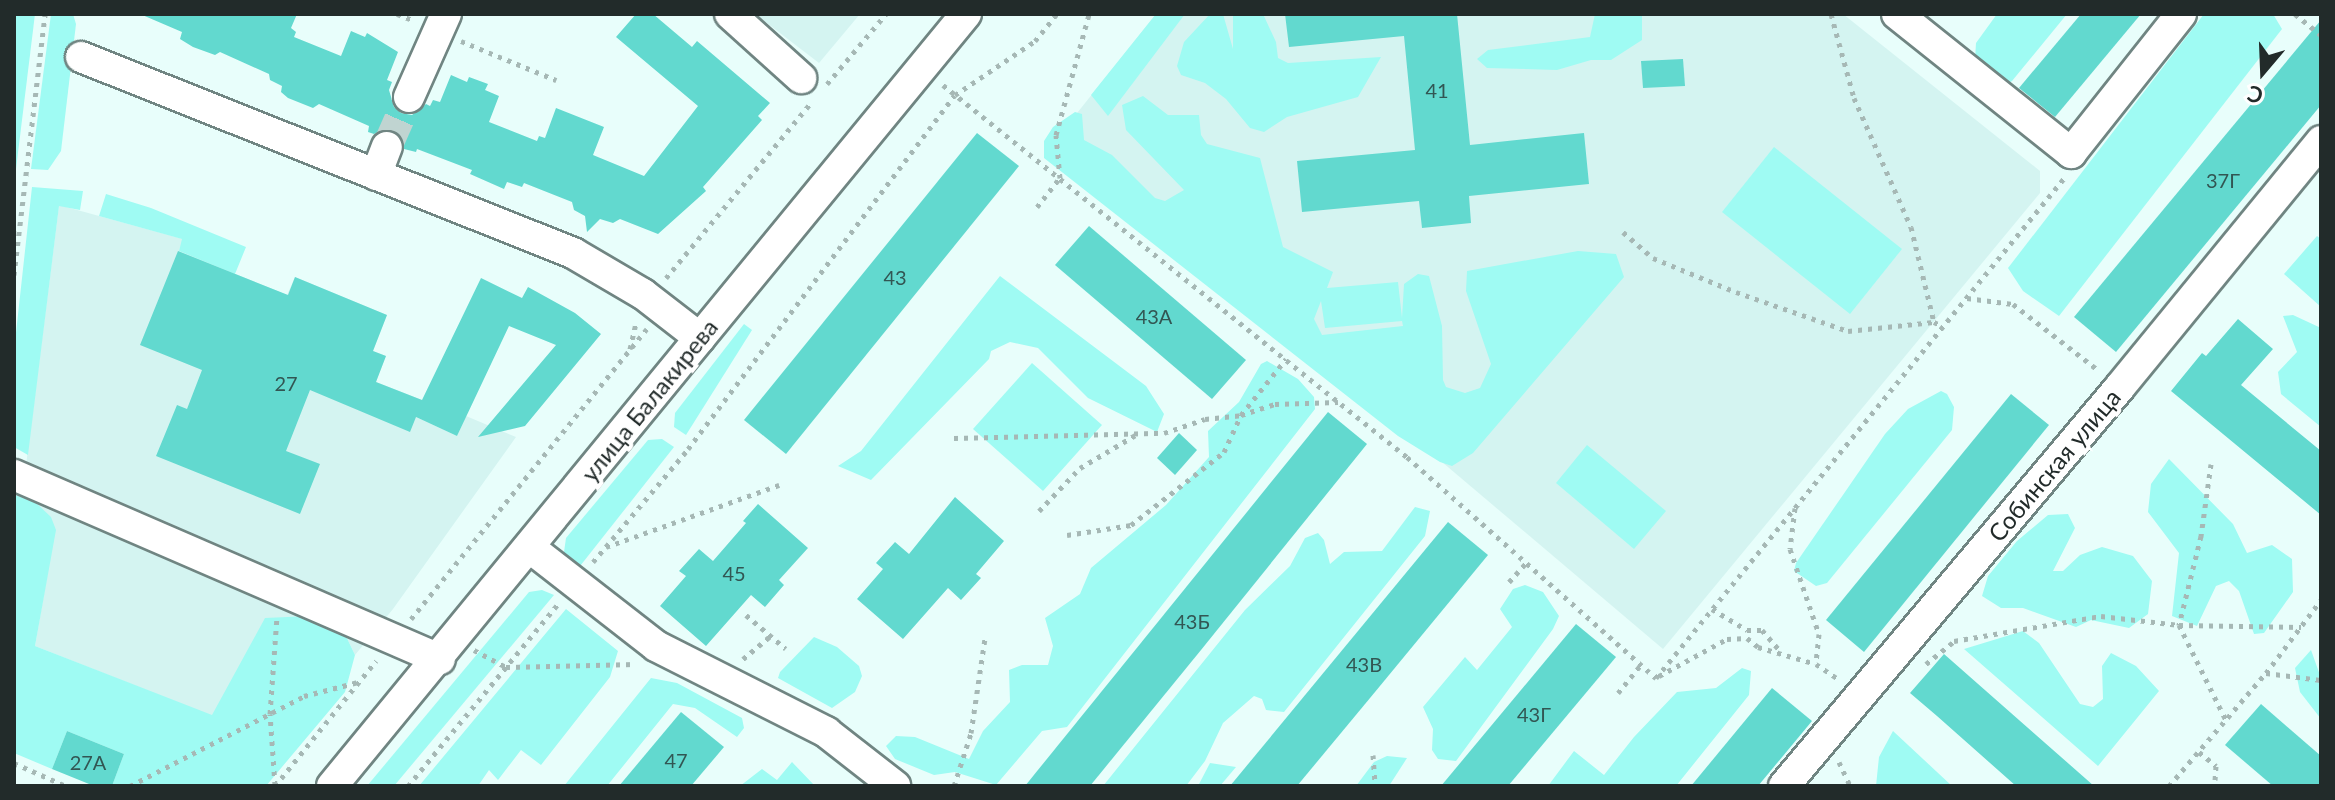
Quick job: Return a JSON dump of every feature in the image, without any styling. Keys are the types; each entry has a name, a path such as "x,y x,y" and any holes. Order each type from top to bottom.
{"street":[{"path":"730,14 801,78"},
{"name":"улица Балакирева","path":"332,786 440,659 966,14"},
{"path":"1897,14 2071,153 2181,14"},
{"path":"409,97 442,23"},
{"path":"81,57 573,253 643,294 661,311 700,338"},
{"path":"376,175 387,147"},
{"name":"Собинская улица","path":"1784,786 2120,387 2315,162"},
{"path":"14,475 440,659"},
{"path":"529,547 656,646 826,732 895,786"}],"path":[{"path":"14,275 45,14"},
{"path":"397,14 442,23 556,80"},
{"path":"279,589 270,714 275,786 661,311 663,281 886,14"},
{"path":"408,786 688,449 955,95 1035,41 1057,14"},
{"path":"1037,207 1060,178 1056,135 1089,14"},
{"path":"1831,14 1854,98 1911,227 1934,322"},
{"path":"2295,14 2321,35"},
{"path":"922,68 1339,402 1656,678"},
{"path":"1656,678 1942,326 2064,182 2071,153"},
{"path":"1623,232 1653,258 1848,331 1934,322 1942,326"},
{"path":"1966,298 2013,304 2120,387"},
{"path":"1067,535 1131,525 1224,452 1241,415 1286,359"},
{"path":"954,438 1164,433 1205,419 1241,415 1275,404 1339,402"},
{"path":"1039,511 1080,468 1140,433"},
{"path":"2211,464 2201,536 2179,625 2226,720"},
{"path":"605,547 779,485"},
{"path":"1795,507 1790,549 1819,634 1816,664"},
{"path":"1509,582 1526,563"},
{"path":"2169,786 2266,673 2321,600"},
{"path":"1712,609 1747,630 1762,630 1782,652"},
{"path":"746,615 786,649"},
{"path":"1656,678 1727,639 1747,638 1758,647 1782,652 1868,685 1915,673 1954,641 2101,616 2179,625 2301,627"},
{"path":"954,786 971,733 985,638"},
{"path":"506,667 641,664"},
{"path":"1618,693 1641,665"},
{"path":"2266,673 2321,680"},
{"path":"130,786 304,696 359,682"},
{"path":"2199,752 2216,766 2215,780"},
{"path":"1373,755 1375,786"},
{"path":"14,763 66,786"}],"shaded area":[{"path":"14,14 35,14 16,169 14,168"},
{"path":"51,14 73,14 76,24 61,151 48,170 31,169"},
{"path":"755,14 860,14 819,63"},
{"path":"1156,14 1843,14 2040,171 2040,193 1663,649 1058,137"},
{"path":"1156,14 1185,14 1108,116 1091,95"},
{"path":"1210,14 1223,14 1233,49 1233,14 1263,14 1276,42 1278,58 1288,63 1381,57 1358,97 1287,117 1264,132 1250,128 1226,99 1205,83 1181,75 1177,66 1184,42"},
{"path":"1595,14 1642,14 1642,40 1611,60 1591,60 1557,70 1487,68 1477,59 1488,50 1590,37"},
{"path":"1997,14 2067,14 2012,81 2001,87 1975,60 1976,43"},
{"path":"2204,14 2273,14 2282,29 2059,316 2023,291 2008,268"},
{"path":"1143,96 1168,115 1199,115 1201,135 1207,144 1260,158 1283,247 1333,272 1327,288 1398,282 1402,318 1404,284 1418,274 1429,276 1442,326 1443,380 1446,387 1465,393 1480,388 1491,364 1466,291 1467,271 1578,251 1616,254 1624,277 1473,453 1452,466 1440,462 1398,436 1044,158 1044,141 1053,127 1075,112 1082,114 1084,140 1112,155 1155,198 1165,201 1184,190 1126,130 1122,105","holes":["1321,301 1325,328 1402,321 1403,326 1322,335 1314,319"]},
{"path":"1774,147 1902,249 1850,314 1722,212"},
{"path":"32,187 83,191 80,210 59,206 28,455 14,447 14,351"},
{"path":"106,194 151,208 246,247 235,274 179,251 182,239 99,216"},
{"path":"59,205 183,239 179,251 287,295 295,277 387,315 373,351 386,356 376,382 422,400 416,417 457,436 466,416 516,437 393,609 355,655 344,632 212,716 35,646 55,530 33,500 22,497"},
{"path":"2317,236 2321,239 2321,307 2284,274"},
{"path":"1000,276 1146,386 1164,414 1157,432 1088,398 1038,348 1010,342 991,351 989,359 871,480 838,466 861,451"},
{"path":"2293,315 2321,328 2321,427 2281,394 2278,372 2297,352 2283,316"},
{"path":"744,324 752,330 686,435 674,427 675,413"},
{"path":"1267,361 1298,379 1314,397 1315,409 1067,727 1042,731 996,785 955,772 934,775 895,759 886,746 896,736 915,737 969,759 983,731 1010,702 1009,670 1022,665 1048,665 1053,646 1045,618 1080,594 1091,568 1166,505 1209,457 1208,431 1239,402 1261,364"},
{"path":"1032,363 1102,425 1043,491 973,429"},
{"path":"1941,391 1947,394 1954,407 1952,430 1827,583 1816,586 1794,571 1796,563 1885,434 1908,409"},
{"path":"662,439 674,447 573,575 562,566 566,538 648,440"},
{"path":"1587,445 1666,511 1634,549 1556,483"},
{"path":"2169,459 2233,524 2247,553 2272,545 2292,559 2293,592 2264,633 2254,634 2239,591 2229,581 2216,586 2197,626 2172,616 2179,553 2148,512 2151,484"},
{"path":"14,495 33,500 51,517 56,530 35,646 212,715 265,618 310,616 344,632 355,655 345,692 266,786 112,786 124,754 67,731 52,769 14,753"},
{"path":"1415,507 1430,511 1425,536 1284,712 1266,710 1262,699 1254,696 1223,723 1205,761 1186,786 1103,786 1245,610 1290,566 1305,538 1318,533 1324,540 1330,564 1344,552 1382,551"},
{"path":"2068,514 2075,528 2053,571 2063,571 2080,555 2102,547 2133,556 2152,581 2148,614 2129,628 2091,620 2076,627 2023,608 2001,608 1982,596 1988,576 2017,541 2048,515"},
{"path":"1525,585 1543,592 1559,616 1553,629 1456,761 1438,759 1432,750 1433,729 1423,707 1465,657 1477,670 1512,627 1500,609 1513,589"},
{"path":"542,590 554,595 394,786 367,786 529,592"},
{"path":"566,609 618,651 610,677 541,765 521,750 498,780 489,770 478,786 419,786"},
{"path":"2023,631 2039,643 2080,704 2093,707 2103,699 2102,666 2111,653 2136,666 2159,691 2098,766 1964,649"},
{"path":"814,637 837,647 859,666 862,676 855,692 832,708 778,678 780,672"},
{"path":"2311,650 2321,678 2321,719 2300,692 2295,668"},
{"path":"1742,668 1751,671 1749,695 1676,786 1548,786 1574,751 1604,775 1634,737 1677,692 1716,688"},
{"path":"651,678 677,683 742,718 744,728 737,737 695,708 673,704 607,786 564,786"},
{"path":"1893,731 1952,786 1876,786 1879,757"},
{"path":"1387,756 1407,758 1389,786 1356,786 1374,762"},
{"path":"792,762 815,786 740,786 762,769 777,780"},
{"path":"1210,763 1236,767 1220,786 1198,786"}],"building":[{"path":"140,14 297,14 291,28 296,32 294,37 341,56 351,31 365,37 367,33 398,52 387,80 392,82 389,90 394,107 401,113 412,115 426,104 430,106 433,100 440,102 451,75 467,82 469,77 488,84 485,90 499,96 489,122 537,141 539,136 545,138 556,108 604,127 593,155 644,176 698,106 616,37 636,14 653,14 692,47 697,41 770,103 758,116 762,120 703,187 706,191 658,234 620,219 613,223 600,219 587,232 585,216 574,210 572,202 524,183 522,187 507,182 504,189 470,174 472,170 417,149 416,152 404,149 401,136 394,131 384,129 374,134 368,132 369,126 319,104 313,108 288,98 281,92 282,86 270,80 269,74 220,52 215,55 193,47 180,39 182,32"},
{"path":"1285,14 1457,14 1470,145 1584,133 1589,184 1469,196 1471,223 1422,228 1419,201 1302,212 1297,161 1415,150 1404,36 1289,47"},
{"path":"2081,14 2141,14 2055,117 2019,88"},
{"path":"2321,20 2321,105 2116,352 2074,317"},
{"path":"1683,59 1685,86 1643,88 1641,61"},
{"path":"977,133 1019,166 786,454 744,420"},
{"path":"1089,226 1246,360 1212,399 1055,265"},
{"path":"178,251 288,295 295,277 387,315 373,351 386,356 376,382 422,400 481,278 522,298 528,287 575,313 601,334 525,426 478,437 556,345 509,326 457,436 416,417 410,432 310,390 286,451 320,464 300,514 156,456 177,405 187,409 202,370 140,345"},
{"path":"2238,319 2273,349 2241,385 2321,451 2321,515 2171,391 2202,353 2206,356"},
{"path":"2011,394 2049,425 1864,652 1826,620"},
{"path":"1328,412 1367,444 1201,650 1090,786 1025,786"},
{"path":"1179,433 1197,450 1175,475 1157,458"},
{"path":"955,497 1004,541 976,574 981,578 961,600 948,588 903,639 857,599 883,569 876,563 895,542 909,554"},
{"path":"758,504 808,548 779,580 784,585 765,607 751,595 706,646 660,606 686,576 679,571 699,549 713,561"},
{"path":"1448,522 1488,555 1375,692 1297,786 1230,786"},
{"path":"1576,624 1616,657 1508,786 1441,786"},
{"path":"1944,654 2094,786 2016,786 1910,693"},
{"path":"1772,688 1812,721 1758,786 1691,786"},
{"path":"2261,704 2321,756 2321,786 2273,786 2225,745"},
{"path":"681,712 724,747 691,786 619,786"},
{"path":"67,731 124,754 112,786 94,786 52,769"}],"tunnel":[{"path":"387,147 409,97"}]}
